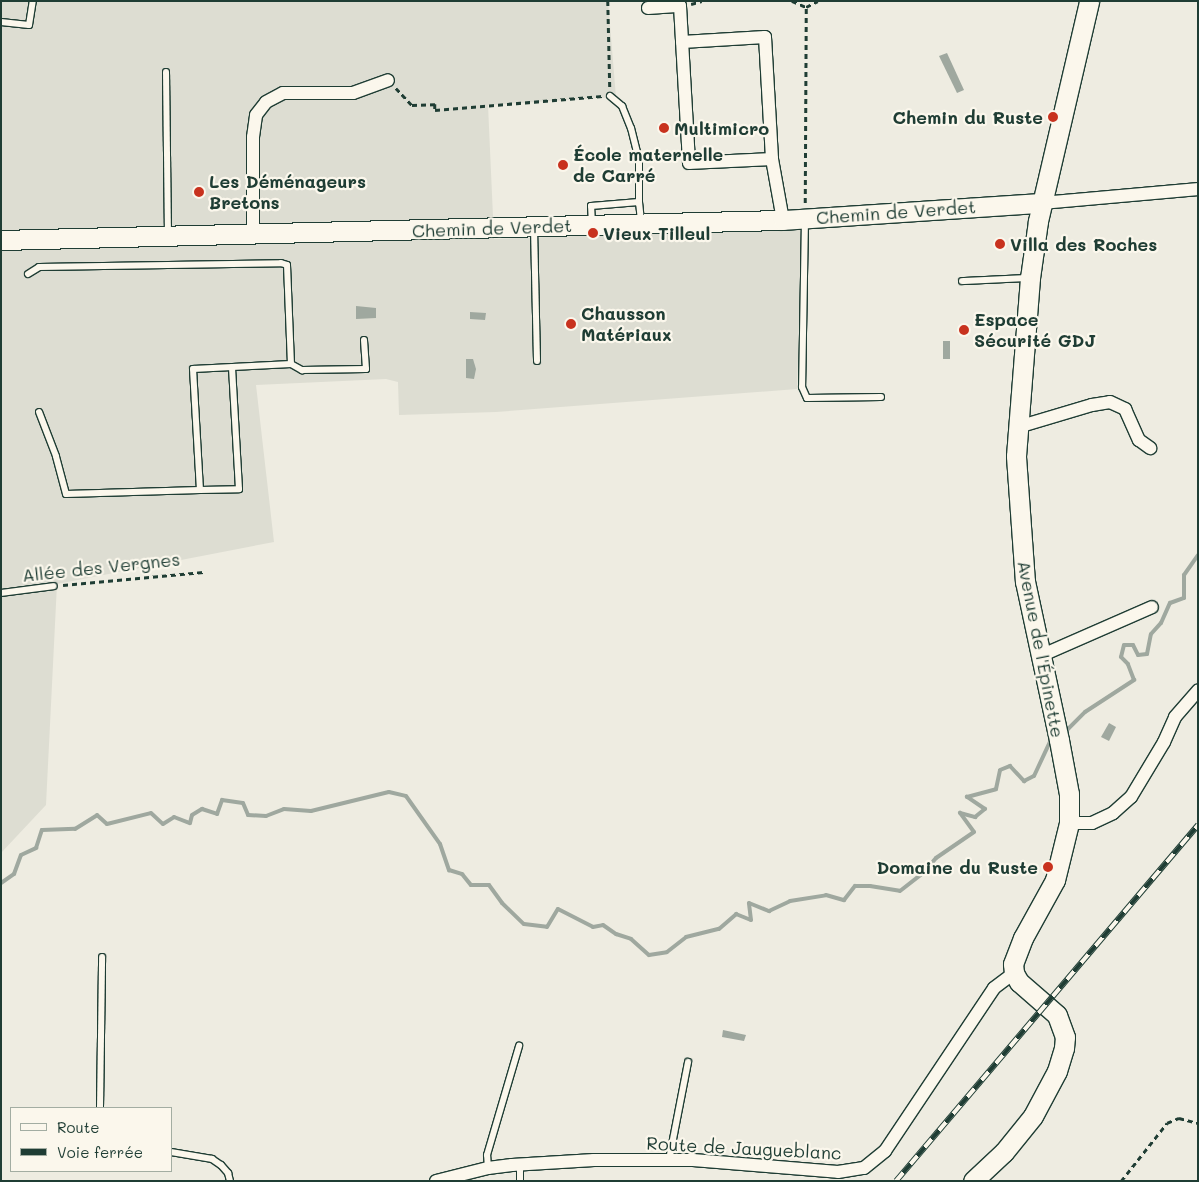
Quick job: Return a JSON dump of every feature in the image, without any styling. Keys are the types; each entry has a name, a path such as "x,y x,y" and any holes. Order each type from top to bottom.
{"street":[{"name":"Avenue de l'Épinette","path":"1014,973 1013,964 1017,950 1055,880 1069,823 1069,794 1061,749 1025,582 1016,456 1030,278 1042,203 1089,1"},
{"path":"648,8 680,6 690,163 772,159"},
{"path":"682,42 765,37 772,159 782,220"},
{"path":"253,234 253,137 256,114 266,102 283,93 353,93 388,80"},
{"path":"1042,203 1198,189"},
{"name":"Chemin de Verdet","path":"1,240 782,220 1042,203"},
{"path":"1018,427 1092,405 1110,402 1125,409 1139,440 1150,448"},
{"path":"1040,656 1152,607"},
{"path":"1069,823 1092,823 1112,813 1130,797 1164,742 1175,717 1198,691"},
{"path":"979,1179 1033,1116 1057,1071 1064,1048 1064,1032 1057,1015 1019,982 1014,973"},
{"name":"Route de Jaugueblanc","path":"436,1181 453,1179 488,1168 520,1164 693,1160 838,1172 864,1168 885,1150 994,988 1014,973"}],"lane":[{"path":"1,22 29,26 33,1"},
{"path":"166,72 168,236"},
{"path":"610,96 622,106 632,128 639,159 641,224"},
{"path":"592,225 591,206 639,202 639,204"},
{"path":"805,219 802,387 807,398 881,397"},
{"path":"534,227 537,361"},
{"path":"28,274 39,268 281,263 287,265 291,364"},
{"path":"962,281 1030,278"},
{"path":"200,490 193,369 291,364 302,370 366,369 364,340"},
{"path":"39,412 56,456 66,494 239,489 232,367"},
{"name":"Allée des Vergnes","path":"1,592 54,586"},
{"path":"100,1107 102,957"},
{"path":"488,1168 487,1155 519,1046"},
{"path":"669,1160 688,1062"},
{"path":"172,1152 212,1159 221,1165 228,1174 230,1181"},
{"path":"520,1164 520,1181"}],"path":[{"path":"388,80 412,105 435,104 435,110 610,96 608,1"},
{"path":"792,1 806,7 818,1"},
{"path":"805,219 806,7"},
{"name":"Allée des Vergnes","path":"54,586 203,572"},
{"path":"1121,1181 1167,1123 1179,1118 1198,1123"}],"shaded area":[{"path":"1,1 608,1 616,97 488,105 494,239 802,228 797,389 496,412 399,415 398,382 386,379 256,385 274,542 57,584 46,805 1,853"},
{"path":"947,53 964,90 957,93 939,56"},
{"path":"356,306 376,308 376,318 356,319"},
{"path":"470,312 486,313 485,320 470,319"},
{"path":"943,341 950,341 950,359 943,359"},
{"path":"466,359 473,359 476,369 474,379 466,378"},
{"path":"1109,723 1116,727 1109,741 1101,737"},
{"path":"723,1030 746,1035 744,1041 722,1037"}],"waterway":[{"path":"1066,731 1085,712 1134,680 1128,664 1121,657 1124,645 1133,645 1138,655 1147,654 1151,634 1161,623 1170,603 1184,598 1184,575 1198,555"},
{"path":"1,883 14,874 21,855 36,848 42,830 75,829 97,815 107,824 151,813 163,824 174,817 190,823 192,815 202,809 217,814 222,800 243,803 248,815 266,816 284,809 311,811 389,792 406,796 440,844 449,870 462,874 471,885 489,885 502,903 524,924 547,927 558,909 593,927 603,925 616,934 631,939 649,955 667,952 686,937 719,929 736,914 751,920 749,903 769,911 790,901 826,895 844,900 855,886 870,886 900,891 923,873 936,858 974,832 960,813 975,817 985,809 967,797 996,789 1000,770 1010,766 1024,781 1034,776 1050,741"}],"railway":[{"path":"896,1181 1198,825"}],"place":[{"name":"Chemin du Ruste","path":"1053,117"},
{"name":"Multimicro","path":"664,128"},
{"name":"École maternelle de Carré","path":"563,165"},
{"name":"Les Déménageurs Bretons","path":"199,192"},
{"name":"Vieux Tilleul","path":"593,233"},
{"name":"Villa des Roches","path":"1000,244"},
{"name":"Chausson Matériaux","path":"571,324"},
{"name":"Espace Sécurité GDJ","path":"964,330"},
{"name":"Domaine du Ruste","path":"1048,867"}]}
